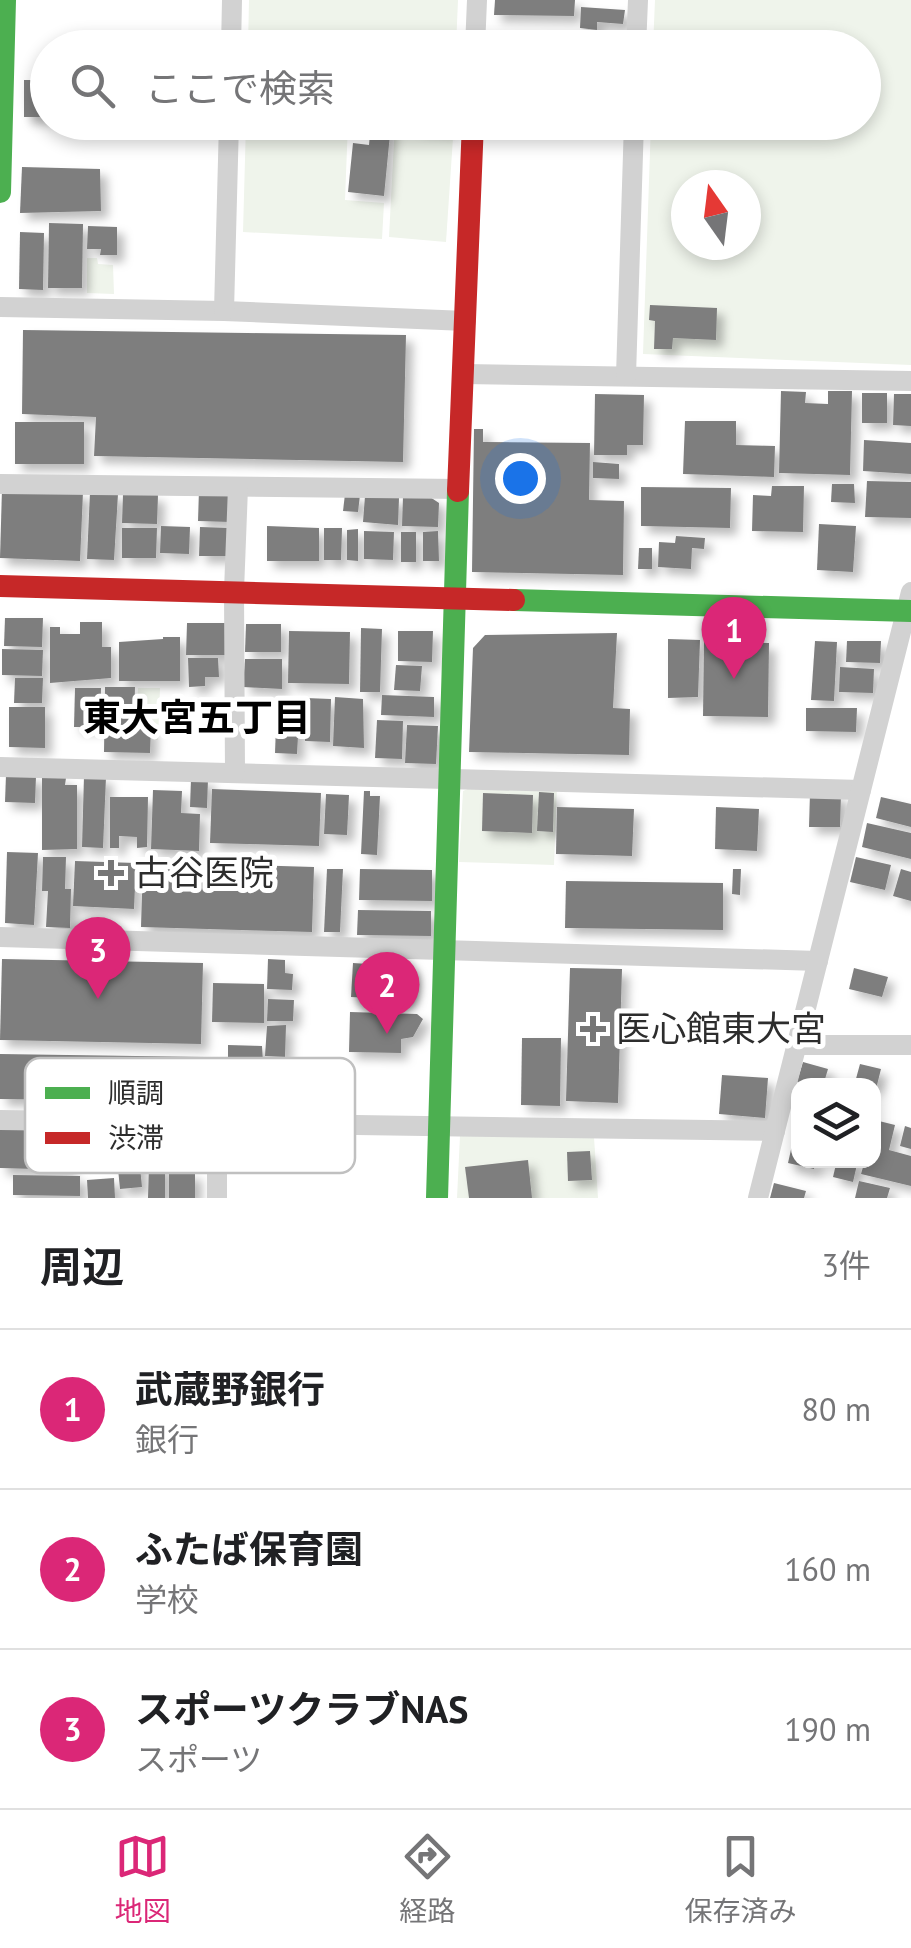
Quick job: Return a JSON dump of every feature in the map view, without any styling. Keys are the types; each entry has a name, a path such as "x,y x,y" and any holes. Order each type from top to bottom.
{"street":[{"path":"0,192 5,0"},
{"path":"231,30 232,0"},
{"path":"476,30 477,0"},
{"path":"637,30 638,0"},
{"path":"224,311 229,140"},
{"path":"437,1198 453,599 472,140"},
{"path":"626,376 633,140"},
{"path":"0,306 466,320"},
{"path":"464,374 911,381"},
{"path":"0,484 459,489"},
{"path":"235,773 238,486"},
{"path":"0,586 453,599 909,604 758,1198"},
{"path":"0,767 861,790"},
{"path":"0,937 818,960"},
{"path":"797,1045 911,1045"},
{"path":"0,1120 25,1120"},
{"path":"355,1125 775,1131"},
{"path":"217,1173 217,1198"}],"shaded area":[{"path":"249,0 458,0 457,30 248,30"},
{"path":"655,0 911,0 911,365 643,354 650,140 881,140 881,30 654,30"},
{"path":"246,140 347,140 345,200 384,203 382,239 243,232"},
{"path":"394,140 453,140 446,242 389,237"},
{"path":"87,258 113,265 114,294 87,293"},
{"path":"138,688 160,688 158,740 152,739 152,718 137,716"},
{"path":"557,787 554,865 459,862 463,791"},
{"path":"460,1136 594,1137 598,1198 457,1198"}],"building":[{"path":"495,0 575,0 574,16 494,15"},
{"path":"581,7 625,10 623,24 597,22 597,30 580,28"},
{"path":"24,80 30,80 30,117 24,117"},
{"path":"369,140 389,140 384,196 348,192 353,143 369,145"},
{"path":"22,167 100,169 101,211 20,213"},
{"path":"49,223 83,224 82,288 48,288"},
{"path":"88,226 117,227 117,255 100,255 101,249 87,249"},
{"path":"20,232 44,233 43,290 19,289"},
{"path":"650,305 717,308 716,340 673,338 672,349 654,349 655,321 649,320"},
{"path":"23,330 406,335 403,462 94,456 96,417 22,414"},
{"path":"781,391 806,392 805,403 828,404 828,391 852,391 850,475 779,473"},
{"path":"862,393 887,393 887,423 862,423"},
{"path":"595,394 644,395 643,445 627,445 627,455 594,455"},
{"path":"894,394 911,394 911,426 893,425"},
{"path":"685,421 736,421 736,445 775,446 774,477 683,474"},
{"path":"15,422 84,422 84,464 15,464"},
{"path":"474,429 483,429 483,442 590,443 589,500 624,501 623,575 472,572"},
{"path":"864,440 911,443 911,474 863,471"},
{"path":"593,462 619,464 619,479 593,478"},
{"path":"867,481 911,482 911,518 865,517"},
{"path":"832,484 854,484 855,503 831,502"},
{"path":"772,486 804,486 803,532 752,531 753,495 771,496"},
{"path":"641,487 731,488 730,528 641,526"},
{"path":"2,489 83,492 80,561 0,558"},
{"path":"199,489 231,490 230,522 198,521"},
{"path":"90,492 118,494 114,560 87,559"},
{"path":"123,494 158,495 157,524 122,523"},
{"path":"345,494 360,495 358,512 343,511"},
{"path":"365,496 399,498 398,525 363,522"},
{"path":"403,496 430,497 439,503 438,527 402,526"},
{"path":"819,524 856,526 853,572 817,570"},
{"path":"161,526 190,527 189,554 160,553"},
{"path":"267,526 319,528 319,561 267,561"},
{"path":"200,527 230,528 229,556 199,556"},
{"path":"122,528 157,528 156,558 122,558"},
{"path":"324,528 342,528 341,560 324,560"},
{"path":"358,529 358,561 347,560 347,530"},
{"path":"364,531 394,532 393,560 364,559"},
{"path":"438,531 439,561 423,561 423,532"},
{"path":"401,532 416,532 416,562 401,562"},
{"path":"676,536 705,538 704,549 692,548 691,569 658,567 659,542 675,543"},
{"path":"639,548 652,548 652,569 638,569"},
{"path":"5,618 43,618 42,647 4,646"},
{"path":"80,622 102,622 102,647 111,647 111,678 50,683 50,627 60,627 60,634 80,634"},
{"path":"187,623 226,623 226,655 186,655"},
{"path":"246,624 281,624 281,652 245,652"},
{"path":"361,628 382,629 380,692 360,692"},
{"path":"289,631 350,632 349,684 288,683"},
{"path":"398,631 433,631 432,662 398,661"},
{"path":"617,633 613,708 630,709 629,755 469,752 473,648 485,635"},
{"path":"180,637 180,681 119,681 119,642"},
{"path":"668,639 700,640 698,697 668,698"},
{"path":"815,641 837,642 834,701 811,700"},
{"path":"847,641 881,641 880,663 846,662"},
{"path":"704,642 769,643 768,717 703,716"},
{"path":"2,649 43,650 42,676 2,675"},
{"path":"188,658 218,658 219,677 205,677 205,686 189,687"},
{"path":"245,659 282,659 282,689 243,687"},
{"path":"396,665 422,666 420,691 394,690"},
{"path":"840,667 874,669 873,693 839,692"},
{"path":"15,678 43,678 42,703 14,703"},
{"path":"105,687 135,687 134,725 151,727 150,753 104,752"},
{"path":"75,688 101,688 100,727 74,727"},
{"path":"382,695 434,697 434,717 381,715"},
{"path":"335,697 363,699 364,748 333,746"},
{"path":"306,698 331,699 330,742 305,741"},
{"path":"277,699 300,700 297,754 275,753"},
{"path":"9,707 45,707 45,748 9,747"},
{"path":"806,708 857,708 856,732 806,731"},
{"path":"377,720 403,721 402,759 375,758"},
{"path":"407,725 438,726 436,764 405,763"},
{"path":"6,775 36,776 35,803 5,802"},
{"path":"84,776 106,777 103,848 82,847"},
{"path":"42,777 66,778 65,785 77,785 77,849 42,850"},
{"path":"191,779 208,779 207,808 190,807"},
{"path":"212,789 321,793 319,846 210,843"},
{"path":"153,790 182,791 181,813 200,814 199,851 151,849"},
{"path":"364,791 380,796 377,855 361,854"},
{"path":"539,792 554,793 553,832 537,831"},
{"path":"483,793 533,795 532,833 482,831"},
{"path":"810,793 841,794 840,827 809,827"},
{"path":"326,794 349,795 347,835 324,834"},
{"path":"110,797 148,797 147,847 137,848 137,837 119,836 119,848 110,848"},
{"path":"881,797 911,804 911,827 876,818"},
{"path":"557,807 634,809 632,856 556,854"},
{"path":"716,807 759,809 757,851 715,849"},
{"path":"867,823 911,833 911,859 862,847"},
{"path":"7,852 38,853 34,925 5,923"},
{"path":"43,857 66,857 65,889 71,889 70,928 46,927 48,891 42,891"},
{"path":"856,857 891,865 885,890 850,882"},
{"path":"75,861 136,863 134,909 73,906"},
{"path":"143,862 314,867 312,932 141,927"},
{"path":"327,869 343,869 340,932 324,932"},
{"path":"360,869 432,870 432,901 359,900"},
{"path":"733,869 741,869 740,895 732,894"},
{"path":"901,869 911,872 911,901 893,896"},
{"path":"566,881 723,883 723,930 565,928"},
{"path":"358,910 431,911 431,936 357,935"},
{"path":"2,959 203,963 201,1044 0,1040"},
{"path":"268,959 285,960 285,973 293,974 292,990 267,989"},
{"path":"353,963 412,967 410,1000 351,997"},
{"path":"570,968 622,969 618,1103 566,1101"},
{"path":"854,968 888,977 882,997 849,989"},
{"path":"213,983 264,984 264,1023 212,1022"},
{"path":"268,999 294,1000 293,1021 267,1021"},
{"path":"350,1012 417,1014 423,1019 413,1037 401,1039 401,1053 349,1052"},
{"path":"286,1025 285,1057 265,1056 267,1026"},
{"path":"522,1038 561,1038 560,1106 521,1105"},
{"path":"228,1045 262,1046 263,1058 228,1058"},
{"path":"0,1054 205,1057 25,1058 25,1099 0,1099"},
{"path":"803,1062 828,1069 825,1078 798,1078"},
{"path":"860,1064 881,1069 879,1078 856,1078"},
{"path":"722,1075 768,1078 765,1118 719,1114"},
{"path":"881,1122 895,1125 889,1150 911,1156 911,1186 861,1174 863,1168 881,1168"},
{"path":"905,1126 911,1128 911,1149 900,1146"},
{"path":"0,1128 25,1129 25,1169 0,1168"},
{"path":"590,1151 592,1180 568,1181 567,1152"},
{"path":"528,1160 532,1198 469,1198 465,1167"},
{"path":"835,1168 856,1168 853,1182 833,1177"},
{"path":"118,1173 141,1173 142,1187 120,1189"},
{"path":"149,1173 165,1173 165,1198 148,1198"},
{"path":"169,1173 195,1173 195,1198 169,1198"},
{"path":"13,1175 80,1176 80,1196 13,1195"},
{"path":"114,1178 115,1198 88,1198 87,1180"},
{"path":"859,1181 890,1188 887,1198 855,1198"},
{"path":"774,1183 806,1191 804,1198 770,1198"}],"traffic: fast":[{"path":"0,192 5,0"},
{"path":"437,1198 458,491"},
{"path":"514,600 911,611"}],"traffic: jam":[{"path":"458,491 472,140"},
{"path":"0,586 514,600"}],"place":[{"name":"武蔵野銀行","path":"734,679"},
{"name":"古谷医院","path":"111,873"},
{"name":"スポーツクラブNAS","path":"98,999"},
{"name":"医心館東大宮","path":"593,1029"},
{"name":"ふたば保育園","path":"387,1034"}],"district":[{"name":"東大宮五丁目","path":"197,718"}]}
